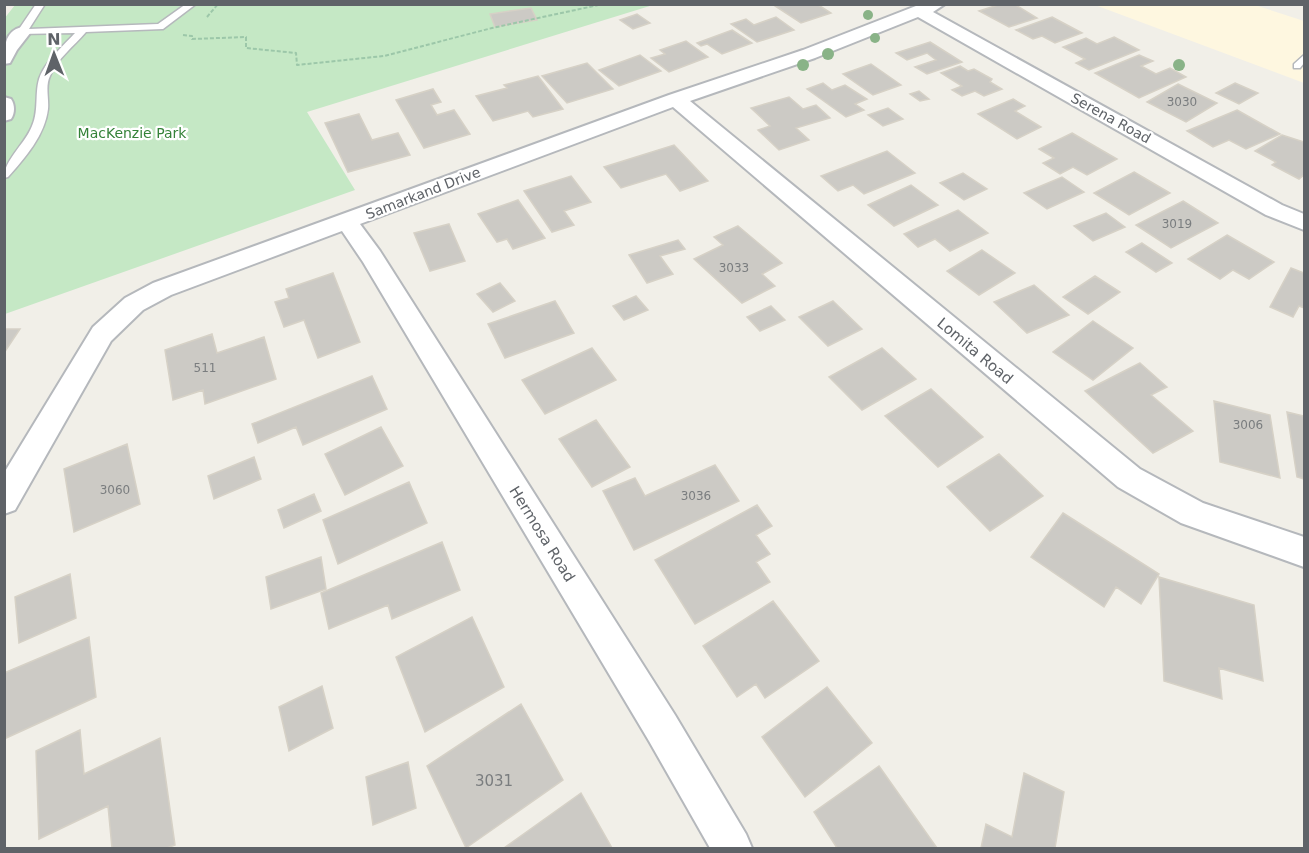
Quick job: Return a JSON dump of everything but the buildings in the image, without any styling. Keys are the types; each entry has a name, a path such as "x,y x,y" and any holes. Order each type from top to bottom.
{"street":[{"name":"Samarkand Drive","path":"4,501 102,334 122,313 162,289 676,99 809,54 928,8"},
{"name":"Serena Road","path":"928,8 1274,210 1305,223"},
{"path":"4,59 8,49 22,32"},
{"name":"Lomita Road","path":"676,99 1129,478 1183,511 1203,520 1305,552"},
{"path":"4,103 4,115"},
{"name":"Hermosa Road","path":"347,222 372,257 662,728 732,849"}],"lane":[{"path":"22,32 40,4"},
{"path":"22,32 160,27 192,4"},
{"path":"4,175 19,159 36,129 42,112 44,78 51,66 84,29"}],"path":[{"path":"183,35 192,36 192,39 246,37 246,48 296,53 297,65 384,56 492,28 603,4"}],"shaded area":[{"path":"1095,5 1255,5 1304,21 1304,83"}],"green space":[{"name":"MacKenzie Park","path":"15,5 653,5 307,112 355,190 5,314 4,19"}]}
